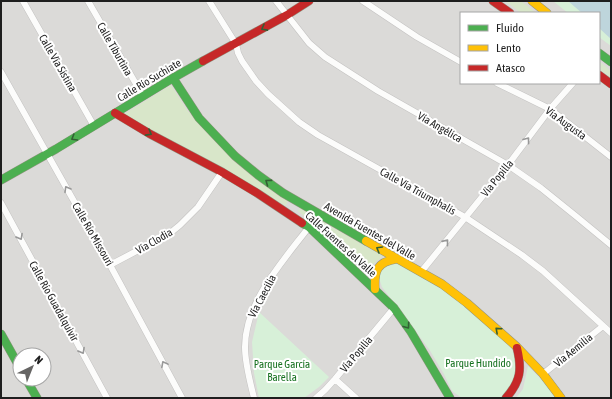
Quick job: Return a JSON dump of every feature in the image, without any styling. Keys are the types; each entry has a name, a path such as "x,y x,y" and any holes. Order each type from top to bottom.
{"street":[{"name":"Calle Vía Sistina","path":"23,1 94,126"},
{"name":"Calle Tiburtina","path":"88,1 142,96"},
{"name":"Calle Vía Triumphalis","path":"209,1 236,44 240,57 256,81 299,122 318,135 465,217 522,255 538,267 611,333"},
{"name":"Vía Angélica","path":"276,1 310,43 325,57 378,91 508,165 541,188 611,245"},
{"name":"Calle Río Suchiate","path":"1,180 94,126 142,96 287,15 309,1"},
{"path":"363,1 417,37 460,61"},
{"path":"493,1 509,12"},
{"path":"532,1 547,12"},
{"path":"600,54 611,62"},
{"name":"Calle Río Missouri","path":"1,72 110,265 182,398"},
{"path":"600,76 611,84"},
{"name":"Avenida Fuentes del Valle","path":"173,78 199,118 235,156 283,193 300,204 442,284 467,303 517,347 543,374 561,398"},
{"name":"Vía Augusta","path":"498,84 550,109 611,157"},
{"name":"Vía Popilla","path":"421,272 508,165 550,109 572,84"},
{"name":"Calle Fuentes del Valle","path":"115,113 150,134 222,172 309,227 394,308 411,332 450,396"},
{"name":"Vía Clodia","path":"110,265 169,234 180,225 198,207 222,172"},
{"name":"Calle Río Guadalquivir","path":"1,203 107,398"},
{"path":"293,216 293,209 295,206 300,204"},
{"name":"Vía Caecilia","path":"254,398 246,360 245,346 249,318 267,283 309,227"},
{"path":"375,289 374,281 376,270 385,261 396,259"},
{"name":"Vía Popilia","path":"316,398 335,379 394,308"},
{"name":"Vía Aemilia","path":"543,374 603,326"},
{"path":"1,334 12,354"},
{"path":"506,398 519,380 520,361 517,347"},
{"path":"335,379 356,398"},
{"path":"31,387 37,398"}],"shaded area":[{"path":"1,1 568,1 581,12 460,12 460,84 600,84 600,29 611,39 611,398 1,398"}],"green space":[{"path":"505,1 521,1 535,12 520,12"},
{"path":"553,1 611,1 611,46 600,38 600,12 567,12"},
{"path":"600,62 611,71 611,78 600,70"},
{"path":"171,85 187,110 229,155 288,201 286,206 124,114"},
{"path":"300,208 383,256 369,268 367,274 298,211"},
{"name":"Parque Hundido","path":"387,263 398,263 440,285 492,329 512,349 517,362 513,385 501,398 462,398 452,391 429,349 382,287 378,275"},
{"name":"Parque García Barella","path":"259,312 329,377 319,387 304,398 259,398 254,373 252,342"},
{"path":"528,366 546,384 556,398 516,398 523,389"}],"water":[{"path":"568,1 611,1 611,39 600,29 600,12 581,12"}],"traffic: fast":[{"path":"600,54 611,62"},
{"path":"1,180 56,149 203,61"},
{"path":"173,78 199,118 235,156 283,193 366,241"},
{"path":"302,223 309,227 394,308 411,332 450,398"},
{"path":"1,334 12,354"},
{"path":"31,387 37,398"}],"traffic: slow":[{"path":"532,1 546,12"},
{"path":"366,241 442,284 467,303 517,347 543,374 561,398"},
{"path":"375,289 375,277 378,268 385,262 396,259"}],"traffic: jam":[{"path":"203,61 287,15 309,1"},
{"path":"493,1 509,12"},
{"path":"600,76 611,84"},
{"path":"115,113 150,134 222,172 302,223"},
{"path":"506,398 515,386 519,374 520,362 517,348"}]}
